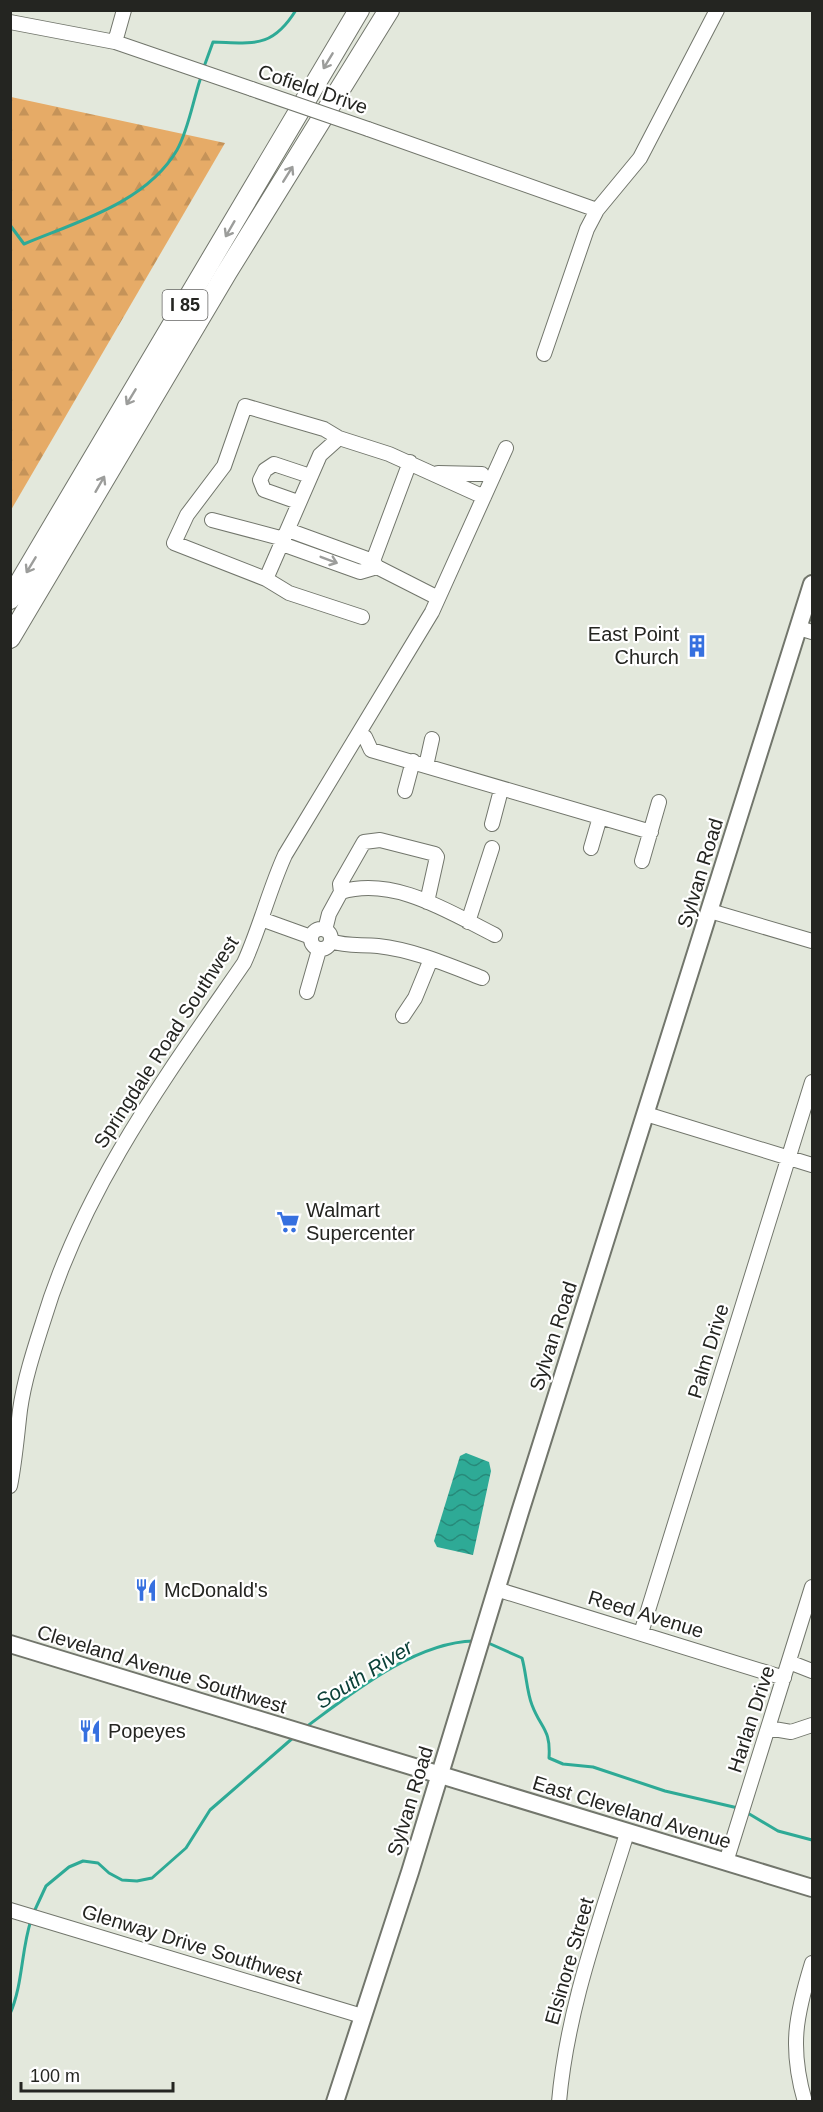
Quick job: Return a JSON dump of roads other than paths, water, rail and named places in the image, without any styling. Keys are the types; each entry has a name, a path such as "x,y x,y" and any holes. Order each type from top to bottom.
{"highway":[{"name":"I 85","path":"10,599 358,10"},
{"name":"I 85","path":"10,638 209,302 389,10"}],"main road":[{"name":"Sylvan Road","path":"335,2102 440,1776 496,1589 710,911 806,630 813,584"},
{"name":"Cleveland Avenue Southwest","path":"10,1644 440,1776"},
{"name":"East Cleveland Avenue","path":"440,1776 813,1888"}],"street":[{"path":"114,42 124,10"},
{"path":"544,354 587,229 597,210 640,159 717,10"},
{"name":"Cofield Drive","path":"10,22 114,42 597,210"},
{"path":"362,617 289,593 266,579 177,546 174,540 187,515 224,466 245,406 324,429 339,438 410,462 484,496"},
{"path":"266,579 320,455 339,438"},
{"name":"Springdale Road Southwest","path":"10,1486 21,1408 43,1320 76,1236 103,1179 138,1118 244,963 271,885 285,855 362,735 410,652 438,598 506,448"},
{"path":"212,520 285,538 360,572 375,564 410,462"},
{"path":"298,502 264,490 260,480 265,470 274,464 310,476"},
{"path":"436,473 482,474"},
{"path":"375,564 438,598"},
{"path":"362,735 379,742 382,751 419,764 501,790 651,832"},
{"path":"405,791 432,739"},
{"path":"492,824 501,790"},
{"path":"642,861 659,802"},
{"path":"591,848 600,817"},
{"path":"319,950 328,947 329,914 341,892 340,884 364,842 380,840 435,854 437,857 427,902"},
{"path":"468,922 492,848"},
{"path":"341,892 358,886 385,889 427,902 495,935"},
{"path":"710,911 813,942"},
{"path":"261,919 311,937"},
{"path":"319,950 313,946 311,937 315,931 328,935 343,945 377,945 430,959 482,978"},
{"path":"307,992 319,950"},
{"path":"403,1016 415,998 430,959"},
{"name":"Palm Drive","path":"640,1633 813,1082"},
{"path":"646,1114 813,1165"},
{"name":"Harlan Drive","path":"726,1862 813,1587"},
{"name":"Reed Avenue","path":"496,1589 784,1678"},
{"path":"789,1662 813,1671"},
{"path":"768,1728 791,1732 813,1725"},
{"name":"Elsinore Street","path":"559,2102 566,2047 576,2001 627,1833"},
{"name":"Glenway Drive Southwest","path":"10,1910 362,2016"},
{"path":"805,2102 796,2053 796,2024 813,1963"}],"water":[{"path":"466,1453 489,1462 491,1471 473,1555 437,1547 434,1541 460,1456"}],"waterway":[{"path":"205,64 213,42 251,43 270,38 279,32 296,10"},
{"path":"10,225 24,244 108,209 147,184 164,168 177,150 200,80"},
{"name":"South River","path":"306,1727 364,1685 407,1660 429,1650 474,1641"},
{"name":"South River","path":"486,1642 522,1658 530,1700 547,1735 549,1758 563,1764 593,1767 665,1791 738,1808"},
{"name":"South River","path":"33,1914 46,1886 69,1867 83,1861 98,1863 109,1873 122,1880 137,1881 152,1878 186,1848 210,1810 294,1737"},
{"name":"South River","path":"746,1812 778,1831 812,1840"},
{"name":"South River","path":"10,2014 17,1991 31,1920"}],"place":[{"name":"East Point Church","path":"697,646"},
{"name":"Walmart Supercenter","path":"288,1222"},
{"name":"McDonald's","path":"146,1590"},
{"name":"Popeyes","path":"90,1731"}]}
